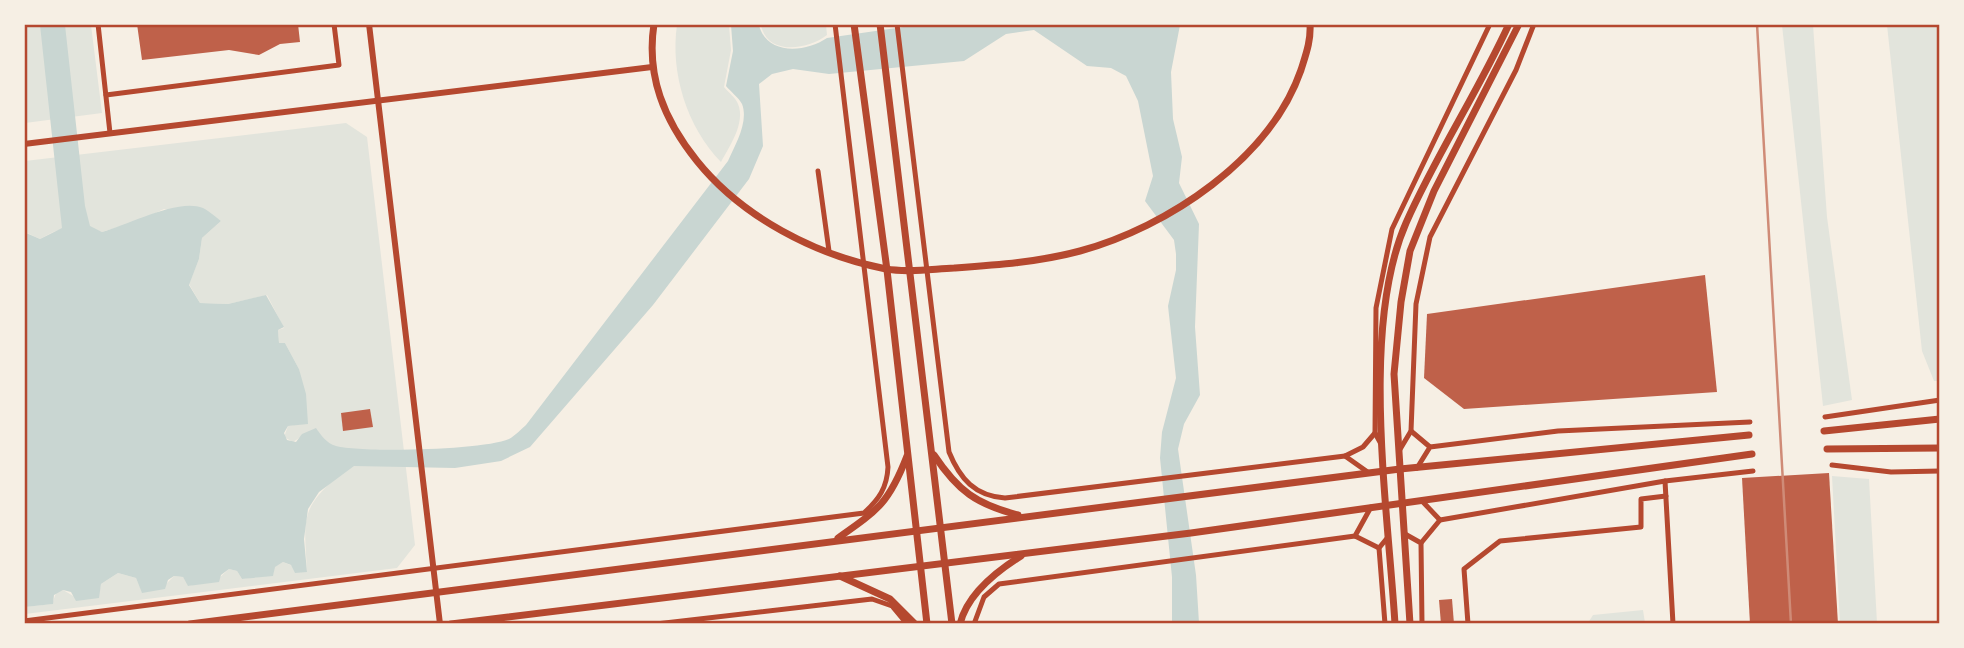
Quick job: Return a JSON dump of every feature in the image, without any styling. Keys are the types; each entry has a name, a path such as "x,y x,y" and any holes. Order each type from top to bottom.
{"main road":[{"path":"654,24 652,67 657,93 674,128 707,173 741,204 784,232 829,251 887,270 912,271 1002,264 1079,251 1151,223 1191,199 1253,150 1291,99 1311,40 1310,24"},
{"path":"1395,624 1380,373 1387,290 1406,224 1509,24"},
{"path":"1410,624 1394,374 1401,302 1410,251 1434,191 1519,24"},
{"path":"881,26 952,624"},
{"path":"854,28 887,270 927,624"},
{"path":"1824,430 1940,419"},
{"path":"190,624 1400,469 1749,435"},
{"path":"1827,449 1940,448"},
{"path":"933,453 948,475 971,499 1022,517"},
{"path":"451,624 1164,537 1752,454"},
{"path":"836,540 879,509 897,481 907,455"},
{"path":"960,624 983,587 1002,568 1025,553"},
{"path":"839,576 890,599 915,624"}],"street":[{"path":"98,24 110,133"},
{"path":"106,95 338,65 334,24"},
{"path":"369,24 440,624"},
{"path":"24,621 864,513 878,500 888,483 888,467 835,24"},
{"path":"1384,449 1375,433 1376,308 1392,229 1490,24"},
{"path":"1399,451 1411,431 1416,304 1430,237 1516,70 1534,24"},
{"path":"897,25 949,452 957,472 972,489 992,498 1005,498 1345,456 1363,447 1375,433"},
{"path":"24,144 652,67"},
{"path":"818,171 829,251"},
{"path":"1825,417 1940,400"},
{"path":"1411,431 1430,447 1558,431 1750,422"},
{"path":"1417,468 1430,447"},
{"path":"1345,456 1369,473"},
{"path":"1832,465 1891,472 1940,471"},
{"path":"1422,624 1421,543 1440,520 1665,481 1753,471"},
{"path":"1665,481 1673,624"},
{"path":"1468,624 1465,569 1500,541 1642,527 1641,499 1666,496"},
{"path":"1422,501 1440,520"},
{"path":"1355,536 1371,507"},
{"path":"1385,624 1378,548 1390,534"},
{"path":"1405,534 1421,543"},
{"path":"974,624 984,597 999,584 1355,536 1378,548"},
{"path":"656,624 872,599 892,606 907,624"}],"shaded area":[{"path":"24,25 91,25 102,113 25,123"},
{"path":"40,25 65,25 85,206 90,226 102,232 180,207 192,206 210,212 221,221 202,238 199,259 189,285 200,303 228,304 266,295 284,327 278,330 279,343 285,343 299,369 306,394 308,424 288,426 284,433 287,440 296,442 302,434 316,428 327,441 336,446 396,450 495,443 511,438 526,425 728,161 744,118 742,104 726,86 733,51 731,25 759,25 769,42 787,48 798,48 808,47 827,38 917,25 1180,25 1171,72 1173,119 1182,157 1179,183 1199,224 1195,327 1200,395 1184,424 1178,449 1196,575 1199,623 1172,623 1172,577 1160,458 1162,432 1176,378 1168,306 1176,270 1176,254 1174,240 1145,201 1153,176 1138,101 1126,76 1111,68 1087,66 1034,30 1006,34 964,61 829,74 793,69 772,74 759,84 763,146 749,179 653,305 530,447 501,461 455,468 354,466 319,492 308,509 304,539 307,572 295,573 291,565 283,562 275,567 273,576 242,579 237,571 229,569 221,575 219,582 188,586 183,577 174,576 168,580 165,589 142,593 136,578 118,573 101,584 99,598 76,601 71,592 63,590 54,595 53,604 25,607 24,232 40,239 62,228"},
{"path":"677,25 729,25 731,50 724,87 737,102 740,119 736,134 721,162 699,133 684,98 676,62"},
{"path":"761,25 826,25 827,35 799,47 780,46 771,42"},
{"path":"1782,25 1813,25 1827,217 1852,400 1823,406"},
{"path":"1887,25 1939,25 1939,381 1934,381 1922,351"},
{"path":"346,123 367,137 415,545 397,568 25,614 24,607 52,604 56,593 63,590 75,597 98,598 101,584 118,573 136,578 142,592 165,585 174,576 183,577 189,586 219,578 229,569 237,571 242,579 273,575 274,567 283,562 307,572 305,529 310,508 338,476 302,436 293,442 284,437 288,426 307,423 299,369 285,343 279,344 278,330 284,328 267,295 228,304 200,303 189,284 199,259 202,238 221,221 164,209 138,221 102,232 86,227 70,227 40,239 25,232 25,161"},
{"path":"1832,476 1869,479 1877,623 1840,623"},
{"path":"1643,610 1645,623 1588,623 1593,615"}],"building":[{"path":"137,24 298,24 300,42 280,44 259,55 229,50 142,60"},
{"path":"1705,275 1717,392 1464,409 1424,378 1427,314"},
{"path":"370,409 373,427 343,431 341,413"},
{"path":"1829,473 1838,624 1750,624 1742,478"},
{"path":"1452,599 1454,624 1441,624 1439,600"}],"railway":[{"path":"1757,24 1791,624"}]}
